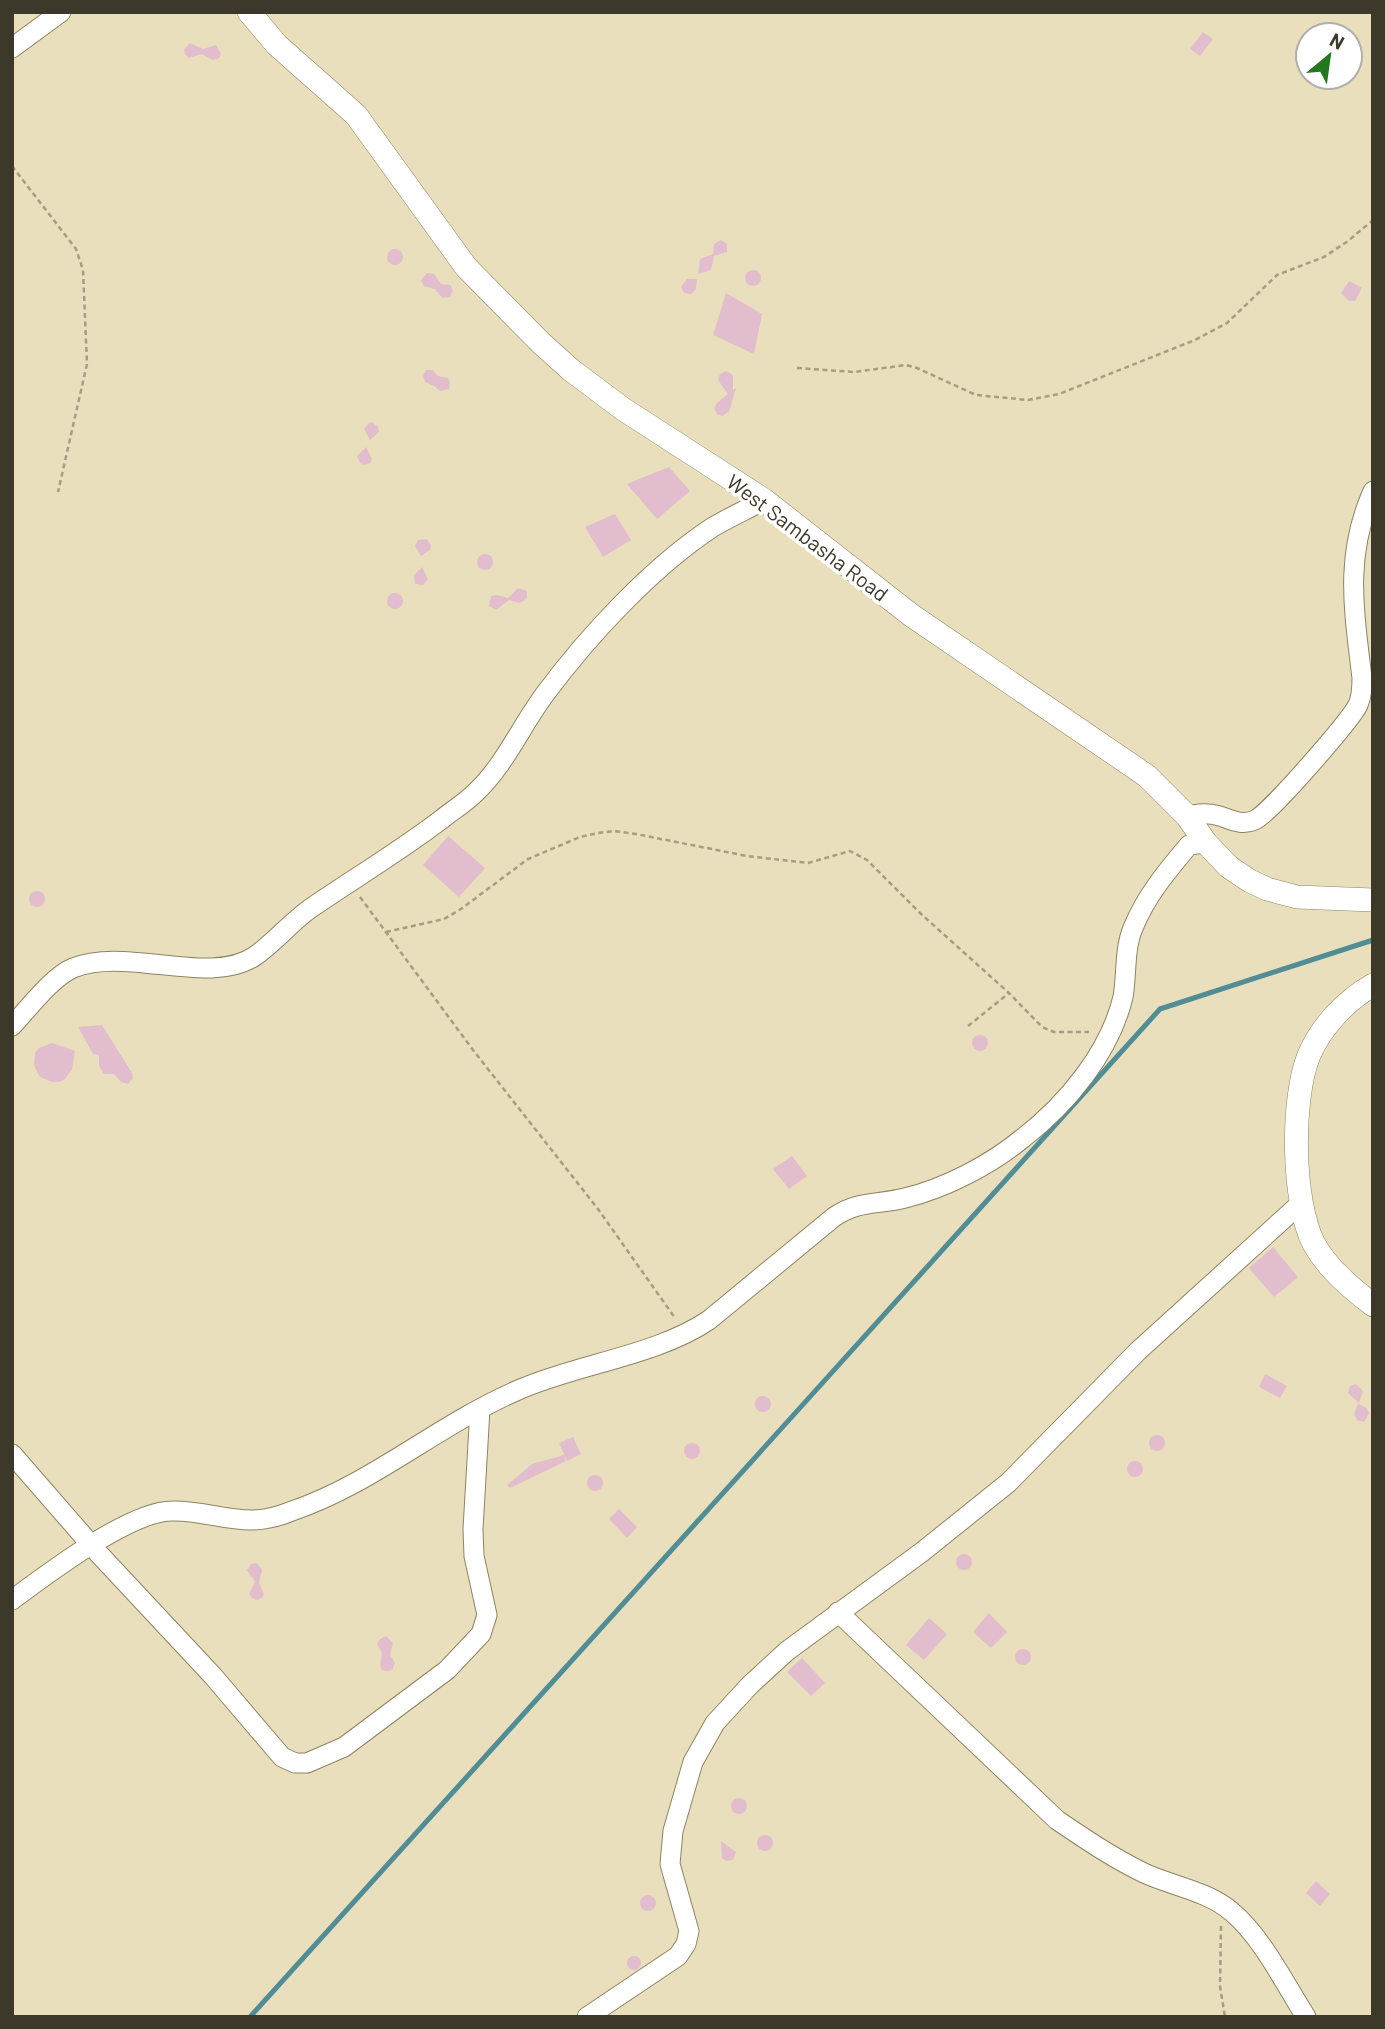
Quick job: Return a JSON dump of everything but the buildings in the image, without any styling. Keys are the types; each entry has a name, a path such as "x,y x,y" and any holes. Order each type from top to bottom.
{"street":[{"path":"12,48 61,12"},
{"name":"West Sambasha Road","path":"249,12 277,45 356,116 466,267 571,370 623,409 764,500 911,615 1147,776 1187,816 1206,843 1229,867 1250,881 1297,897 1373,900"},
{"path":"1187,816 1210,813 1243,823 1256,820 1279,799 1357,707 1362,678 1353,563 1356,542 1373,491"},
{"path":"12,1026 51,985 72,968 96,963 134,962 215,968 237,965 255,956 309,909 406,846 474,794 494,773 547,691 607,620 666,563 713,528 764,500"},
{"path":"12,1600 91,1545 137,1518 155,1513 181,1511 250,1520 292,1511 368,1475 480,1409 542,1380 687,1334 709,1320 838,1214 859,1204 905,1198 939,1187 1013,1146 1073,1090 1118,1016 1131,931 1146,900 1189,845 1206,843"},
{"path":"1373,985 1326,1025 1309,1055 1301,1083 1296,1140 1301,1203 1307,1229 1323,1259 1351,1288 1373,1305"},
{"path":"587,2017 678,1956 686,1944 689,1931 670,1864 673,1831 693,1762 715,1724 750,1685 787,1651 922,1552 1008,1483 1138,1351 1301,1203"},
{"path":"12,1454 91,1545 213,1676 282,1757 295,1763 312,1761 344,1746 418,1693 475,1642 485,1626 486,1605 474,1556 473,1529 480,1409"},
{"path":"838,1612 1057,1820 1123,1862 1224,1906 1262,1948 1306,2017"}],"path":[{"path":"12,166 76,249 83,270 87,364 58,492"},
{"path":"797,368 854,372 906,365 976,396 1028,400 1059,394 1195,340 1227,323 1277,275 1337,250 1373,220"},
{"path":"386,932 444,919 528,859 580,837 598,833 614,831 636,834 747,856 808,863 850,851 867,860 920,913 1047,1030 1110,1031"},
{"path":"350,883 473,1050 598,1209 687,1334"},
{"path":"968,1026 1009,993"},
{"path":"1224,1906 1219,1949 1220,1986 1225,2017"}],"waterway":[{"path":"250,2017 1160,1009 1373,940"}]}
